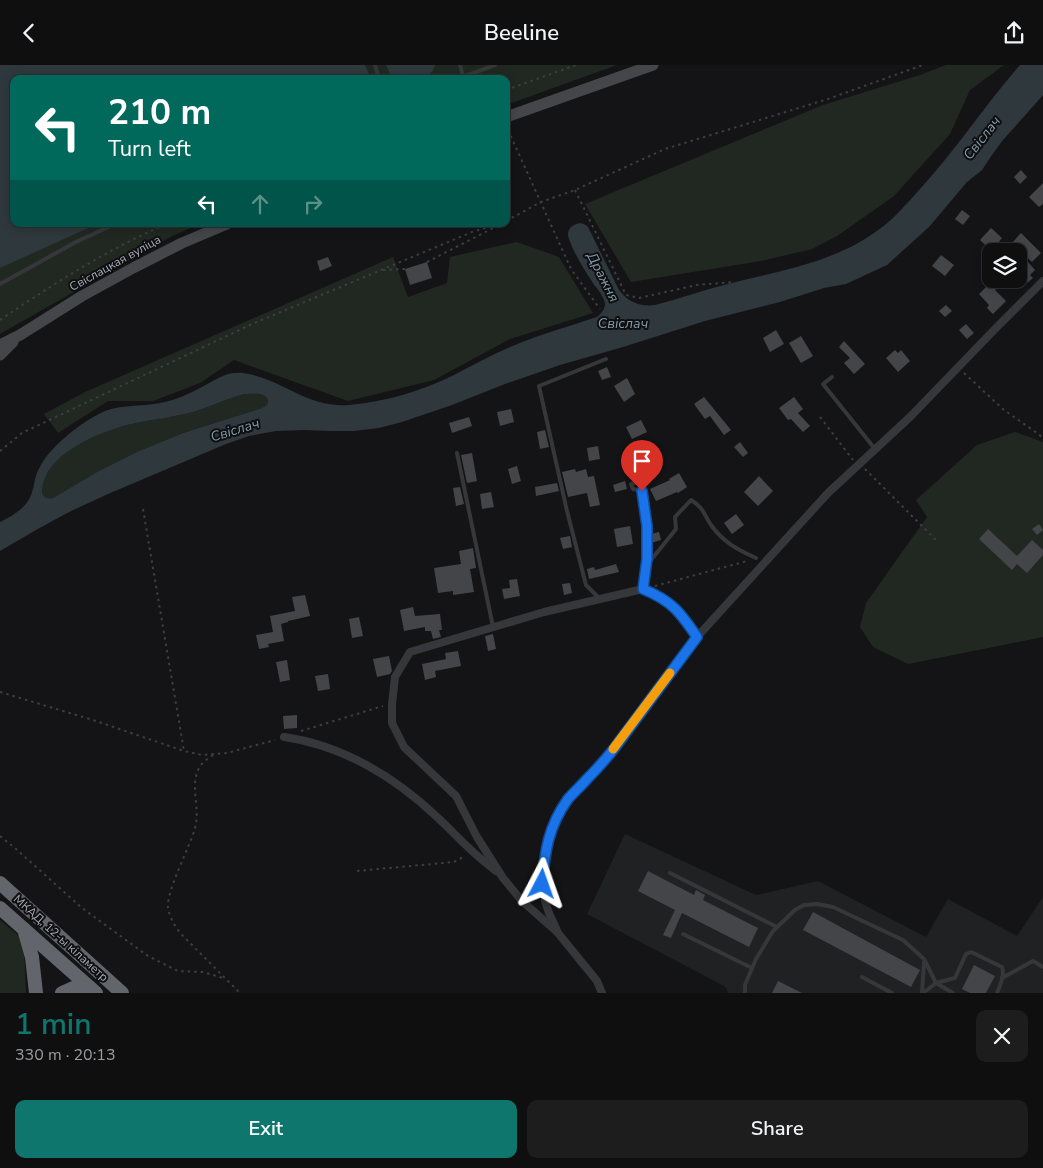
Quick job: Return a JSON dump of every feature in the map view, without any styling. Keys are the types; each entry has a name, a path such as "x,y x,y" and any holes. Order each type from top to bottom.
{"highway":[{"name":"МКАД, 12-ы кіламетр","path":"0,883 122,993"},
{"name":"МКАД, 12-ы кіламетр","path":"0,908 92,990"},
{"path":"24,928 32,957 36,993"},
{"path":"62,993 72,988 92,990"}],"main road":[{"path":"510,116 653,65"},
{"name":"Свіслацкая вуліца","path":"0,345 135,267 182,243 220,227"},
{"name":"Свіслацкая вуліца","path":"0,355 20,335"}],"street":[{"path":"558,933 545,901 542,884 545,851 549,837 569,798 602,764 697,637 828,493 910,417 1043,281"},
{"path":"602,993 597,981 558,933 522,901 503,878 477,837 456,796 404,747 392,723 395,677 410,652 544,612 643,589 669,602 683,617 697,637"},
{"path":"284,737 328,747 368,765 384,775 437,816 471,851 503,878"}],"lane":[{"path":"466,75 495,65"},
{"path":"0,284 109,227"},
{"path":"600,599 586,585 539,386 606,359"},
{"path":"832,377 823,384 875,449"},
{"path":"457,453 493,627"},
{"path":"642,491 647,526 643,589"},
{"path":"646,565 676,529 675,517 691,500 700,505 711,525 722,538 736,549 756,558"},
{"path":"670,873 777,927"},
{"path":"745,993 745,985 756,959 773,931 794,910 804,905 816,904 833,907 903,940 924,959 936,983 953,993"},
{"path":"683,934 752,968"},
{"path":"922,993 936,983 955,978 966,954 971,952 1002,967 1002,977 997,993"},
{"path":"922,993 924,959"},
{"path":"1002,977 1033,961 1043,967"},
{"path":"862,977 892,993"}],"path":[{"path":"510,89 576,65"},
{"path":"510,219 541,202 575,190 665,149 828,99 923,65"},
{"path":"510,134 571,269 600,309"},
{"path":"575,190 626,295 639,297 697,285 733,282"},
{"path":"0,320 74,272 158,227"},
{"path":"0,451 22,433 252,324 472,232 489,227"},
{"path":"427,262 493,227"},
{"path":"381,270 404,269"},
{"path":"958,368 1004,410 1043,438"},
{"path":"820,417 858,465 874,477 937,541"},
{"path":"0,692 96,721 184,751 143,509"},
{"path":"643,589 756,558"},
{"path":"213,755 201,765 195,780 198,814 196,827 170,894 168,907 173,924 182,935 240,993"},
{"path":"0,836 82,908 148,956 178,971 203,972 225,978"},
{"path":"357,871 454,862 464,858 471,851"}],"shaded area":[{"path":"0,65 617,65 510,104 510,75 10,75 10,227 193,227 172,236 0,334"},
{"path":"946,65 1004,65 970,90 950,134 894,196 837,236 812,249 761,261 631,282 585,204 823,105"},
{"path":"517,242 559,257 593,313 510,339 434,380 348,401 234,360 200,383 153,401 108,401 58,433 44,414 85,392 393,257 408,297 447,283 450,257"},
{"path":"244,394 265,396 268,403 262,408 183,433 139,451 97,472 53,498 45,497 43,494 43,484 52,466 61,456 85,441 124,426 193,412"},
{"path":"1015,432 1043,442 1043,637 908,664 873,647 860,627 866,603 927,517 916,500 977,445"},
{"path":"625,834 756,895 818,881 926,937 948,899 1017,936 1043,897 1043,993 728,993 726,987 587,914"},
{"path":"0,920 19,936 24,943 26,993 0,993"}],"water":[{"path":"0,65 365,65 369,75 10,75 10,227 90,227 0,268"},
{"path":"386,65 435,65 429,75 391,75"},
{"name":"Свіслач","path":"1020,65 1043,65 1043,95 1003,140 982,170 967,182 929,227 887,265 846,284 824,288 780,302 705,321 560,365 402,422 379,428 354,431 276,431 249,436 226,444 69,512 0,551 0,522 15,513 27,502 37,473 51,451 68,435 105,411 120,407 157,404 169,401 223,376 235,373 262,377 309,398 335,405 376,401 403,395 429,386 507,348 597,317 604,310 605,304 571,244 568,231 576,224 582,223 588,227 619,290 630,301 644,305 655,305 800,266 837,253 871,235 897,214 946,159","holes":["244,394 265,396 268,403 262,408 183,433 139,451 97,472 53,498 45,497 43,494 43,484 52,466 61,457 85,441 124,426 193,412"]}],"building":[{"path":"1021,170 1027,177 1020,184 1014,177"},
{"path":"1043,183 1043,204 1039,207 1029,197"},
{"path":"962,210 970,216 963,225 955,219"},
{"path":"991,228 1002,238 998,243 983,243 980,240"},
{"path":"1021,233 1041,253 1032,262 1027,257 1027,243 1012,243"},
{"path":"941,255 954,265 945,276 932,266"},
{"path":"328,257 332,266 320,271 317,261"},
{"path":"427,262 432,278 410,285 405,269"},
{"path":"1027,263 1035,270 1030,275 1033,278 1027,283"},
{"path":"985,288 997,288 995,290 1006,301 993,314 987,308 989,305 979,294"},
{"path":"946,305 952,311 945,317 939,311"},
{"path":"966,324 974,333 967,339 959,330"},
{"path":"776,330 784,344 770,352 763,338"},
{"path":"801,336 813,356 801,363 789,343"},
{"path":"844,341 865,364 854,374 844,363 850,358 839,347"},
{"path":"895,350 898,353 901,350 910,361 898,372 886,358"},
{"path":"607,367 611,377 602,380 598,371"},
{"path":"627,378 635,394 624,402 614,386"},
{"path":"704,397 731,430 724,435 710,416 705,419 694,404"},
{"path":"794,397 803,409 798,413 810,426 803,432 791,419 788,420 779,408"},
{"path":"511,409 514,422 500,426 497,412"},
{"path":"469,417 472,426 452,433 449,423"},
{"path":"641,420 647,432 632,439 626,427"},
{"path":"545,430 549,447 540,449 537,432"},
{"path":"740,442 748,453 743,457 734,447"},
{"path":"598,446 600,459 589,461 587,448"},
{"path":"472,453 477,481 467,483 461,455"},
{"path":"517,466 521,481 512,484 508,469"},
{"path":"575,469 576,472 586,469 588,477 594,476 600,505 590,507 587,493 568,497 562,472"},
{"path":"679,473 687,487 678,493 656,501 650,489 670,480"},
{"path":"759,476 773,491 758,506 744,492"},
{"path":"625,481 627,489 615,492 613,485"},
{"path":"557,483 559,491 536,496 535,487"},
{"path":"460,487 464,504 456,506 453,488"},
{"path":"491,492 494,507 482,509 480,494"},
{"path":"736,514 744,525 732,534 724,523"},
{"path":"1039,524 1043,530 1037,535 1032,529"},
{"path":"630,526 633,544 617,547 614,529"},
{"path":"988,529 1017,556 1032,540 1043,550 1043,555 1027,573 1017,564 1012,570 979,539"},
{"path":"659,532 661,540 651,543 651,534"},
{"path":"570,536 572,547 563,549 560,538"},
{"path":"473,548 476,568 470,569 474,592 453,595 453,591 438,593 434,568 461,564 459,551"},
{"path":"616,564 619,572 589,579 587,569 594,567 595,570"},
{"path":"517,579 520,596 504,599 502,589 510,588 509,580"},
{"path":"570,583 572,593 564,595 562,584"},
{"path":"305,595 310,616 281,624 284,641 268,644 269,647 259,649 256,635 273,632 270,616 295,611 292,597"},
{"path":"413,607 415,616 440,614 442,630 439,630 441,637 433,639 431,631 425,631 425,627 404,631 400,610"},
{"path":"359,617 363,636 352,638 349,619"},
{"path":"493,634 496,649 488,651 485,636"},
{"path":"458,651 461,666 435,671 436,677 425,680 422,664 446,659 445,653"},
{"path":"389,656 392,671 390,674 377,677 373,659"},
{"path":"287,660 290,680 280,682 276,662"},
{"path":"328,674 330,689 318,691 315,676"},
{"path":"297,715 297,728 284,729 283,716"},
{"path":"648,871 694,895 696,890 705,895 703,900 758,928 749,947 682,913 671,938 663,935 675,910 638,891"},
{"path":"813,912 920,970 911,987 803,930"},
{"path":"974,965 995,976 986,993 970,993 962,989"},
{"path":"778,981 802,993 772,993"}],"slow traffic":[{"path":"613,749 670,673"}],"route":[{"path":"542,884 545,851 549,837 569,798 602,764 697,637 683,617 669,602 643,589 647,559 647,526 642,491"}],"water label":[{"name":"Дражня","path":"603,277"}]}
